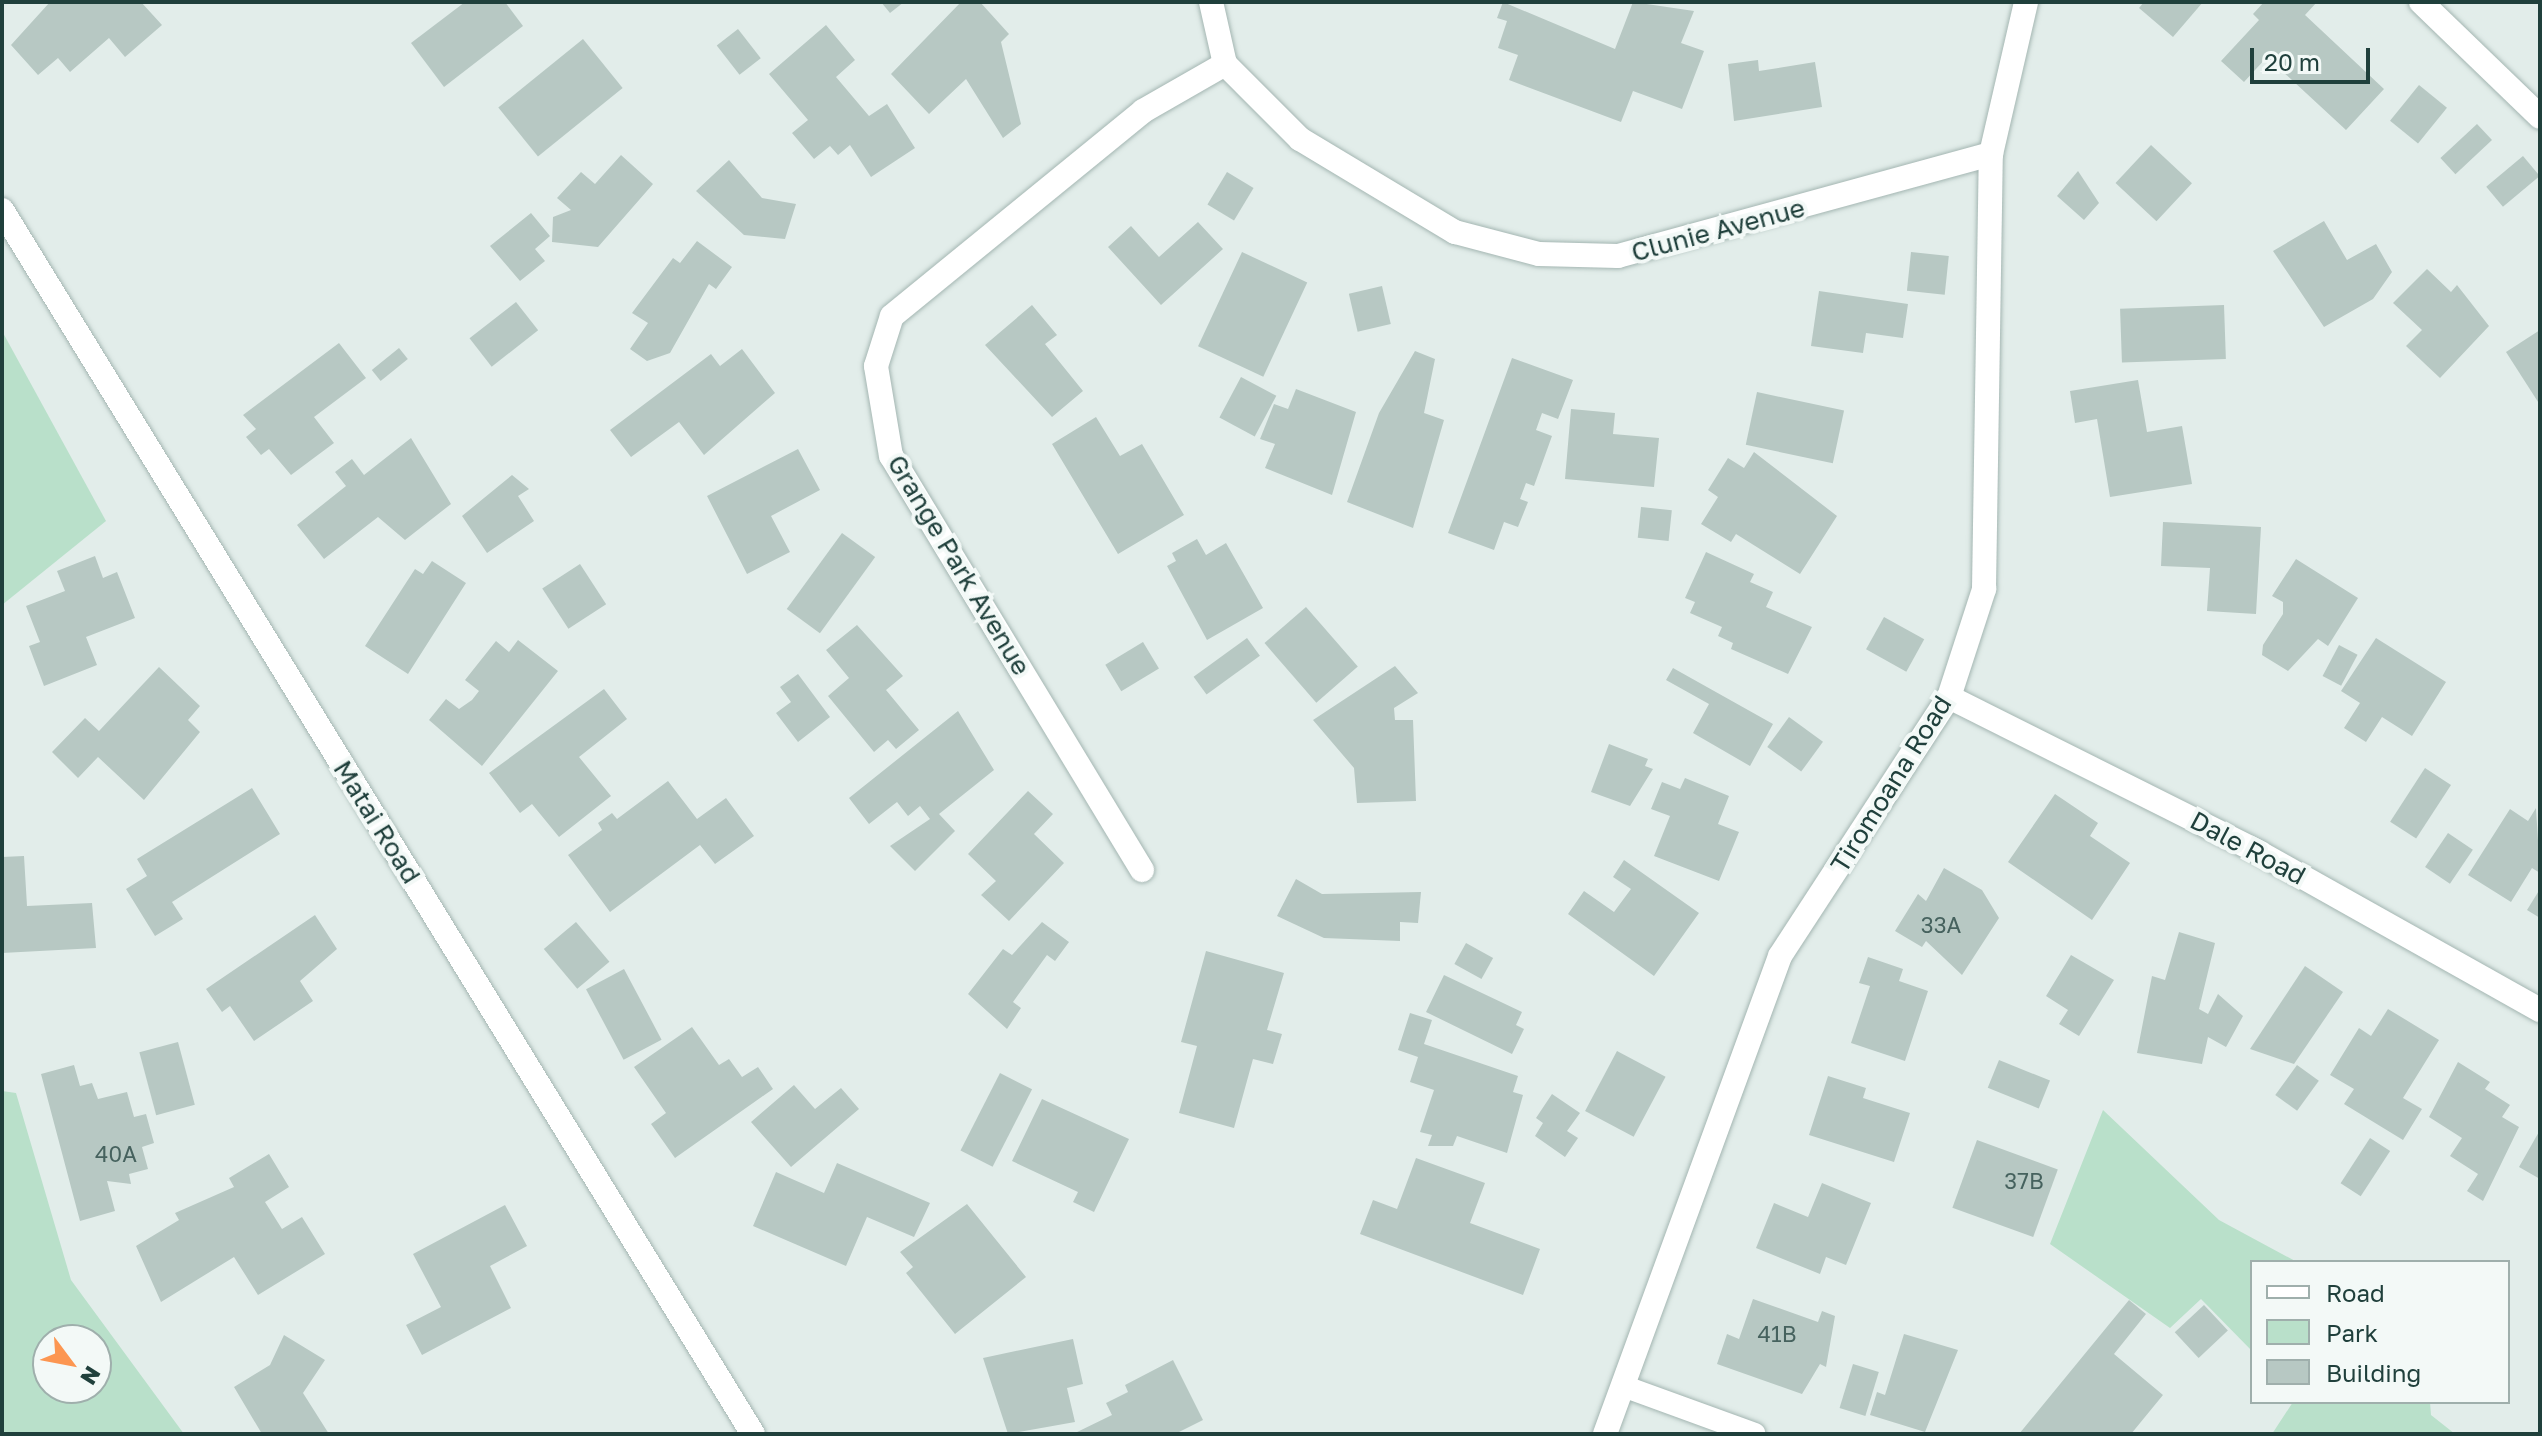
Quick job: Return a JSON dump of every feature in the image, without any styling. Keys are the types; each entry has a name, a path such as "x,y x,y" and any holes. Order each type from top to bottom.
{"street":[{"path":"1211,2 1225,64"},
{"name":"Tiromoana Road","path":"1605,1434 1780,956 1949,697 1984,589 1991,154 2026,2"},
{"path":"2421,2 2540,117"},
{"name":"Clunie Avenue","path":"1225,64 1300,139 1386,197 1455,232 1539,254 1618,256 1991,154"},
{"name":"Grange Park Avenue","path":"1142,870 891,456 876,366 892,316 1143,111 1225,64"},
{"name":"Matai Road","path":"2,210 753,1434"},
{"name":"Dale Road","path":"1949,697 2260,853 2540,1010"}],"lane":[{"path":"1623,1386 1755,1434"}],"green space":[{"path":"2,331 106,521 2,605"},
{"path":"2,1091 16,1093 71,1280 103,1324 32,1324 32,1404 112,1404 112,1336 184,1434 2,1434"},
{"path":"2103,1110 2219,1220 2293,1260 2250,1260 2250,1349 2201,1299 2170,1328 2050,1244"},
{"path":"2292,1404 2430,1404 2431,1415 2455,1434 2272,1434"}],"building":[{"path":"50,2 141,2 162,25 125,57 109,38 70,72 58,58 38,75 11,45"},
{"path":"465,2 505,2 523,26 444,87 411,43"},
{"path":"881,2 904,2 890,13"},
{"path":"961,2 980,2 1009,34 1001,42 1021,124 1003,138 966,79 929,114 891,74"},
{"path":"1503,2 1615,49 1633,2 1694,11 1681,43 1704,51 1682,109 1633,91 1621,122 1509,80 1518,55 1498,48 1507,21 1497,18"},
{"path":"2144,2 2203,2 2173,37 2139,8"},
{"path":"2264,2 2317,2 2305,15 2384,89 2346,130 2267,57 2244,82 2221,61 2259,20 2253,14"},
{"path":"826,25 855,60 836,77 869,116 887,104 915,148 871,177 850,145 838,155 830,146 814,159 792,133 808,120 769,74"},
{"path":"738,29 761,58 740,75 717,46"},
{"path":"583,39 623,88 538,157 498,108"},
{"path":"1758,60 1759,71 1815,62 1822,107 1734,121 1728,64"},
{"path":"2419,85 2447,108 2418,143 2390,121"},
{"path":"2477,124 2492,140 2455,174 2440,158"},
{"path":"2151,145 2192,183 2156,221 2116,183"},
{"path":"621,155 653,184 598,247 552,242 553,217 571,210 557,198 581,172 595,184"},
{"path":"2523,156 2540,176 2503,207 2486,187"},
{"path":"729,160 762,198 796,204 785,239 744,235 696,191"},
{"path":"2078,171 2099,203 2084,220 2057,196"},
{"path":"1227,172 1254,188 1234,221 1207,205"},
{"path":"531,213 550,236 535,249 545,261 520,281 490,246"},
{"path":"2324,221 2347,260 2376,244 2392,272 2373,299 2324,327 2273,251"},
{"path":"1198,222 1223,249 1161,305 1108,247 1131,226 1159,257"},
{"path":"697,241 732,267 716,289 709,284 670,353 647,361 630,349 648,323 632,313 673,258 680,263"},
{"path":"1242,252 1307,282 1263,377 1198,346"},
{"path":"1911,252 1949,256 1945,295 1907,291"},
{"path":"2427,269 2451,292 2457,285 2489,326 2440,378 2406,346 2422,330 2393,303"},
{"path":"1382,286 1391,324 1358,332 1349,294"},
{"path":"1819,291 1908,304 1903,338 1866,333 1863,353 1811,346"},
{"path":"516,302 538,330 492,367 470,338"},
{"path":"1032,305 1057,335 1045,344 1083,391 1052,417 985,345"},
{"path":"2224,305 2226,359 2122,363 2120,309"},
{"path":"2540,330 2540,405 2506,352"},
{"path":"339,343 366,378 314,417 334,443 291,475 269,449 261,455 246,437 256,429 243,415"},
{"path":"399,348 408,359 381,381 372,370"},
{"path":"742,349 775,393 704,455 679,422 631,457 610,430 711,354 720,366"},
{"path":"1415,351 1435,359 1424,413 1444,420 1413,528 1347,502 1379,413"},
{"path":"1512,358 1573,380 1558,419 1542,413 1536,430 1552,436 1534,486 1526,483 1520,499 1528,502 1518,527 1504,522 1494,550 1448,533"},
{"path":"1241,377 1276,396 1255,436 1219,418"},
{"path":"2138,380 2147,432 2182,426 2192,484 2110,497 2097,419 2075,423 2070,391"},
{"path":"1296,389 1356,412 1332,495 1265,468 1275,444 1260,439 1274,404 1288,409"},
{"path":"1757,392 1844,411 1833,463 1746,445"},
{"path":"1571,409 1615,413 1613,434 1659,438 1654,487 1565,479"},
{"path":"1096,417 1120,456 1142,444 1184,515 1118,554 1052,444"},
{"path":"411,438 451,504 405,540 378,517 324,559 297,525 346,486 335,472 352,459 364,475"},
{"path":"798,449 820,490 771,516 790,552 747,574 707,496"},
{"path":"1754,452 1837,516 1800,574 1736,534 1731,542 1701,524 1718,497 1708,490 1728,458 1744,468"},
{"path":"512,475 529,489 518,496 534,521 487,553 462,516"},
{"path":"1641,507 1672,510 1669,541 1638,538"},
{"path":"2163,522 2261,527 2256,614 2207,611 2210,568 2161,566"},
{"path":"842,533 875,557 820,633 787,609"},
{"path":"1197,539 1206,555 1226,543 1263,608 1207,640 1167,566 1176,561 1172,553"},
{"path":"1706,552 1754,574 1750,582 1773,592 1766,607 1812,627 1788,674 1731,649 1733,643 1718,636 1722,627 1690,613 1695,602 1685,598"},
{"path":"95,556 103,578 117,572 135,618 86,637 97,665 44,686 29,646 40,642 26,606 65,591 57,571"},
{"path":"2296,559 2358,598 2328,646 2318,639 2288,671 2262,655 2263,645 2283,614 2283,602 2272,596"},
{"path":"432,561 466,583 408,674 365,646 415,569 423,574"},
{"path":"580,564 606,604 568,629 542,589"},
{"path":"1306,607 1358,667 1316,703 1264,643"},
{"path":"1884,617 1924,639 1906,672 1866,649"},
{"path":"857,625 903,676 886,690 919,730 896,749 888,740 874,752 828,696 849,678 826,650"},
{"path":"1247,638 1260,656 1207,695 1194,677"},
{"path":"2376,638 2446,682 2412,736 2382,717 2366,742 2344,728 2360,703 2341,691"},
{"path":"518,640 558,671 482,766 429,720 446,699 459,709 472,700 479,691 465,680 496,641 509,652"},
{"path":"1143,642 1159,669 1121,691 1105,665"},
{"path":"2339,645 2358,655 2341,686 2323,676"},
{"path":"1395,666 1418,693 1394,708 1395,720 1413,720 1416,801 1357,803 1354,768 1313,720"},
{"path":"159,667 200,706 188,720 200,732 144,800 98,757 78,778 52,752 85,718 99,731"},
{"path":"1673,668 1773,724 1750,766 1693,733 1709,704 1666,680"},
{"path":"798,674 830,717 798,742 776,713 791,702 780,687"},
{"path":"604,689 627,719 579,757 611,796 559,837 532,804 520,813 489,773"},
{"path":"958,711 994,770 939,814 955,831 915,871 890,846 930,819 920,806 908,816 897,802 869,824 849,798"},
{"path":"1789,717 1823,742 1801,772 1767,747"},
{"path":"1609,744 1648,759 1645,766 1653,769 1630,806 1591,792"},
{"path":"2425,768 2451,785 2416,839 2390,822"},
{"path":"1685,778 1729,796 1718,824 1739,832 1719,881 1654,856 1670,816 1651,809 1662,782 1680,789"},
{"path":"668,781 697,819 726,798 754,836 715,864 700,845 610,912 568,855 602,830 598,823 612,813 617,819"},
{"path":"252,788 280,834 172,902 183,919 155,936 126,889 147,876 137,859"},
{"path":"1028,791 1053,814 1034,834 1064,863 1009,921 981,895 996,881 968,854"},
{"path":"2055,794 2098,823 2090,836 2130,863 2092,920 2008,862"},
{"path":"2536,808 2540,873 2532,868 2511,902 2468,875 2510,809 2528,821"},
{"path":"2448,833 2473,850 2450,884 2425,867"},
{"path":"24,856 27,906 92,903 96,948 2,953 2,857"},
{"path":"1624,860 1699,913 1654,976 1568,914 1584,891 1614,912 1631,889 1613,877"},
{"path":"1944,868 1982,890 1999,918 1962,975 1926,941 1922,947 1895,931 1918,894 1926,901"},
{"path":"1296,879 1322,894 1421,892 1418,923 1400,922 1400,941 1324,938 1277,916"},
{"path":"2540,889 2540,918 2527,910"},
{"path":"315,915 337,949 300,981 313,1001 254,1041 230,1006 222,1012 206,989"},
{"path":"576,922 609,962 577,989 544,949"},
{"path":"1042,922 1069,942 1055,961 1047,955 1013,1002 1021,1008 1007,1029 968,994 1003,949 1012,955"},
{"path":"2179,932 2215,943 2199,1009 2208,1014 2218,994 2243,1016 2226,1047 2208,1037 2202,1064 2137,1053 2152,976 2165,980"},
{"path":"1466,943 1493,958 1481,979 1454,964"},
{"path":"1206,951 1284,973 1267,1030 1282,1034 1273,1064 1253,1059 1234,1128 1179,1113 1197,1046 1181,1042"},
{"path":"2071,955 2114,980 2079,1036 2059,1024 2068,1010 2046,996"},
{"path":"1868,957 1903,969 1899,981 1928,991 1905,1061 1851,1043 1870,986 1859,983"},
{"path":"2305,966 2343,992 2294,1064 2250,1049"},
{"path":"624,969 662,1040 624,1060 586,989"},
{"path":"1444,975 1522,1012 1516,1025 1524,1029 1512,1054 1426,1012"},
{"path":"2388,1009 2439,1040 2403,1098 2422,1109 2403,1140 2344,1104 2354,1089 2330,1075 2359,1028 2371,1036"},
{"path":"1410,1013 1432,1020 1424,1044 1518,1076 1513,1092 1523,1095 1507,1153 1457,1136 1453,1146 1428,1146 1432,1135 1420,1132 1434,1090 1410,1082 1418,1057 1398,1050"},
{"path":"692,1027 719,1065 729,1059 742,1077 758,1067 773,1089 675,1158 651,1124 666,1113 634,1067"},
{"path":"178,1042 195,1105 156,1115 139,1052"},
{"path":"1617,1051 1666,1077 1634,1137 1585,1111"},
{"path":"1999,1060 2050,1081 2039,1108 1988,1088"},
{"path":"2458,1062 2490,1082 2485,1089 2510,1105 2502,1117 2519,1127 2483,1201 2467,1191 2478,1174 2450,1156 2462,1138 2429,1117"},
{"path":"74,1065 80,1086 92,1083 98,1099 127,1092 134,1117 146,1114 154,1143 142,1147 148,1169 129,1174 131,1184 107,1181 115,1211 80,1221 41,1074"},
{"path":"2297,1065 2319,1081 2297,1111 2275,1095"},
{"path":"1000,1073 1032,1089 993,1167 961,1151"},
{"path":"1828,1076 1866,1088 1863,1098 1910,1113 1894,1162 1809,1135"},
{"path":"794,1085 815,1109 841,1088 859,1109 791,1167 751,1122"},
{"path":"1552,1094 1580,1113 1567,1131 1578,1138 1565,1157 1535,1136 1543,1123 1536,1118"},
{"path":"1042,1099 1129,1139 1094,1212 1073,1202 1078,1192 1012,1161"},
{"path":"2540,1130 2540,1179 2519,1167"},
{"path":"2370,1138 2390,1151 2361,1196 2341,1183"},
{"path":"1977,1140 2058,1169 2033,1237 1952,1208"},
{"path":"269,1154 289,1187 265,1202 282,1229 302,1217 325,1254 258,1295 234,1257 161,1302 136,1246 179,1220 175,1213 234,1187 229,1178"},
{"path":"1416,1158 1485,1183 1470,1223 1540,1249 1523,1295 1360,1234 1373,1200 1397,1209"},
{"path":"837,1163 930,1203 914,1237 867,1217 846,1266 753,1226 776,1172 824,1193"},
{"path":"1822,1183 1871,1203 1846,1265 1826,1257 1820,1274 1756,1248 1774,1203 1808,1217"},
{"path":"967,1204 1026,1277 955,1334 906,1273 913,1267 900,1252"},
{"path":"505,1205 527,1246 490,1266 511,1308 422,1355 406,1325 441,1307 413,1254"},
{"path":"1753,1299 1818,1322 1822,1311 1835,1316 1826,1367 1820,1364 1802,1394 1717,1364 1727,1334 1739,1339"},
{"path":"2129,1300 2146,1314 2114,1354 2163,1395 2131,1434 2019,1434"},
{"path":"2204,1305 2228,1331 2199,1358 2175,1332"},
{"path":"1904,1334 1958,1350 1925,1432 1870,1415 1877,1392 1885,1395"},
{"path":"284,1335 325,1360 303,1393 329,1434 262,1434 234,1387 270,1365"},
{"path":"1073,1339 1083,1384 1067,1388 1075,1422 1008,1434 983,1358"},
{"path":"1173,1360 1203,1420 1175,1434 1073,1434 1112,1415 1106,1403 1128,1392 1125,1385"},
{"path":"1853,1364 1879,1372 1865,1416 1840,1408"}]}
